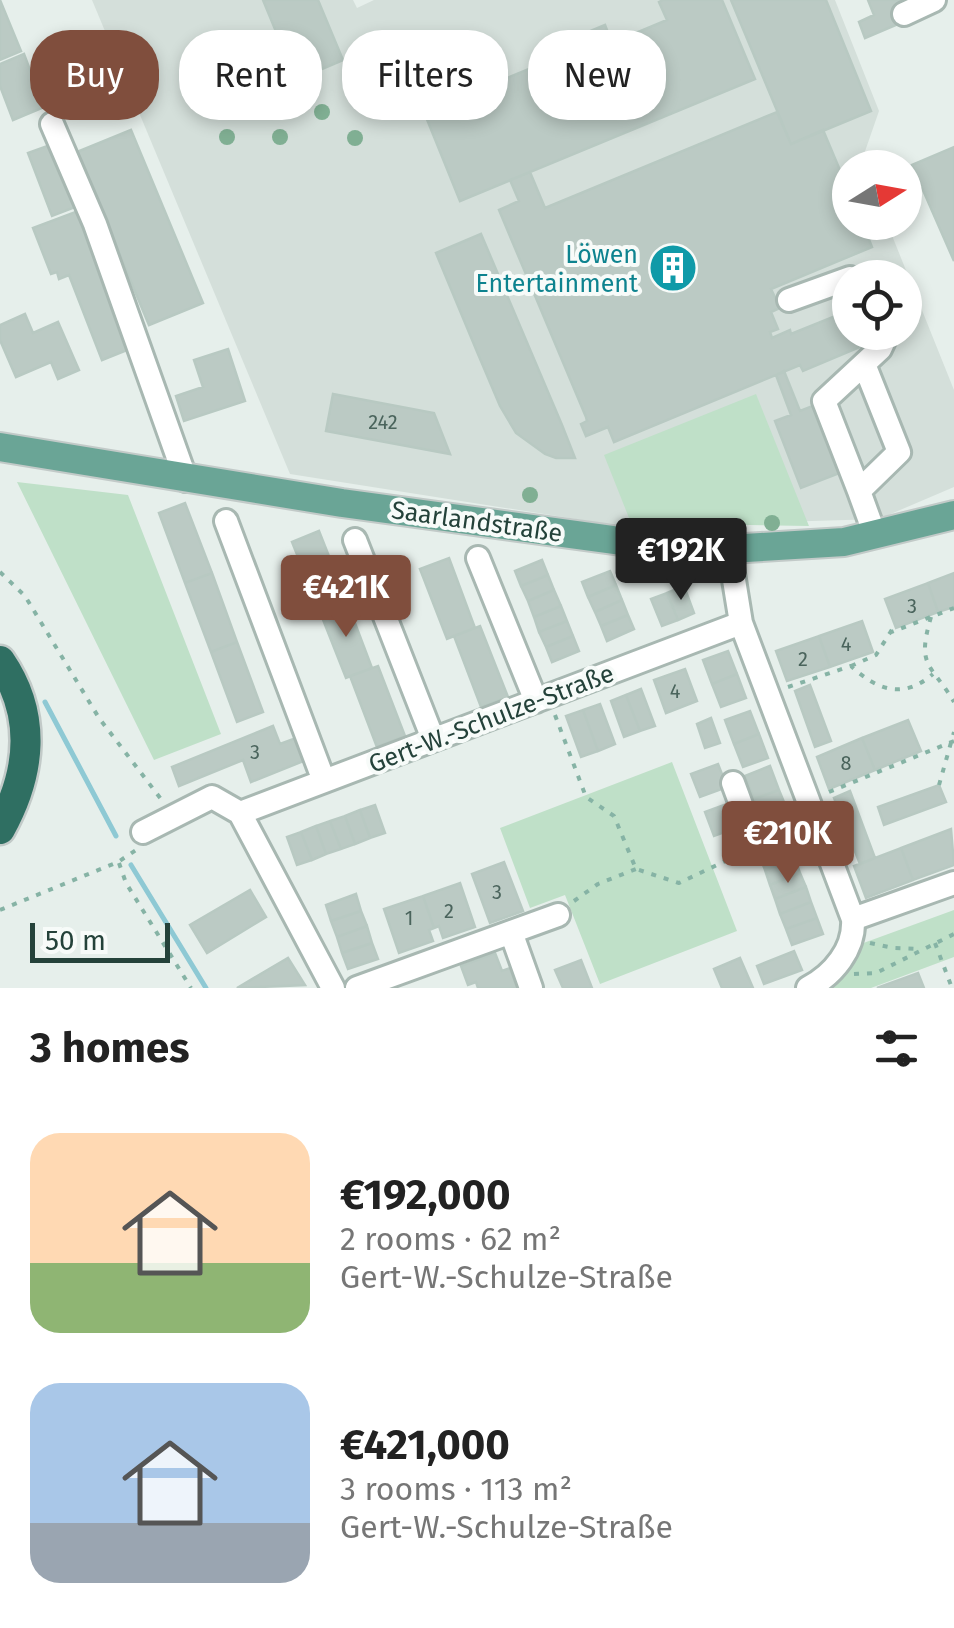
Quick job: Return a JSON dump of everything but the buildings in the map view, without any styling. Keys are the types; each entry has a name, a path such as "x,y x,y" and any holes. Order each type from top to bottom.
{"highway":[{"path":"0,660 21,703 27,737 24,772 0,829"}],"main road":[{"name":"Saarlandstraße","path":"0,447 186,480 621,541 729,549 816,546 954,516"}],"street":[{"path":"904,14 934,0"},
{"path":"52,124 95,224 186,480"},
{"path":"790,300 832,285"},
{"path":"875,535 824,401 878,350"},
{"path":"859,492 899,452 864,364"},
{"path":"226,521 324,782"},
{"path":"356,540 433,739"},
{"path":"729,549 742,623 852,928 835,968 827,978 808,988"},
{"name":"Saarlandstraße","path":"478,558 542,699"},
{"name":"Gert-W.-Schulze-Straße","path":"240,813 742,623"},
{"path":"733,783 754,840 810,810"},
{"path":"143,832 212,797 240,813 332,988"},
{"path":"852,928 954,883"},
{"path":"357,988 558,915"},
{"path":"510,932 531,988"}],"path":[{"path":"0,572 25,596 99,718 158,792 170,818"},
{"path":"800,683 876,654 891,630 954,608"},
{"path":"931,617 924,656 954,702"},
{"path":"851,666 872,686 883,688 912,686 933,674"},
{"path":"542,699 586,797 614,816 636,868"},
{"path":"939,785 954,732"},
{"path":"810,810 952,742"},
{"path":"0,910 134,854 143,832"},
{"path":"558,915 588,889 636,868 679,883 752,848 754,840"},
{"path":"118,862 126,883 192,988"},
{"path":"852,928 886,947 920,949"},
{"path":"835,968 866,975 954,934"},
{"path":"935,943 952,988"}],"shaded area":[{"path":"92,0 353,0 357,8 374,0 835,0 879,111 865,150 832,150 832,240 894,240 902,260 832,260 832,350 922,350 922,310 954,390 954,487 879,519 649,526 601,523 290,474 142,120 159,120 159,30 105,30"}],"green space":[{"path":"756,394 809,526 631,523 604,455"},
{"path":"17,482 128,495 221,734 154,760"},
{"path":"672,762 737,931 600,984 565,895 530,908 500,828"},
{"path":"954,910 954,957 871,988 829,988 848,969 858,945"}],"waterway":[{"path":"45,702 116,836"},
{"path":"131,865 206,988"}],"place":[{"name":"Löwen Entertainment","path":"673,268"}]}
